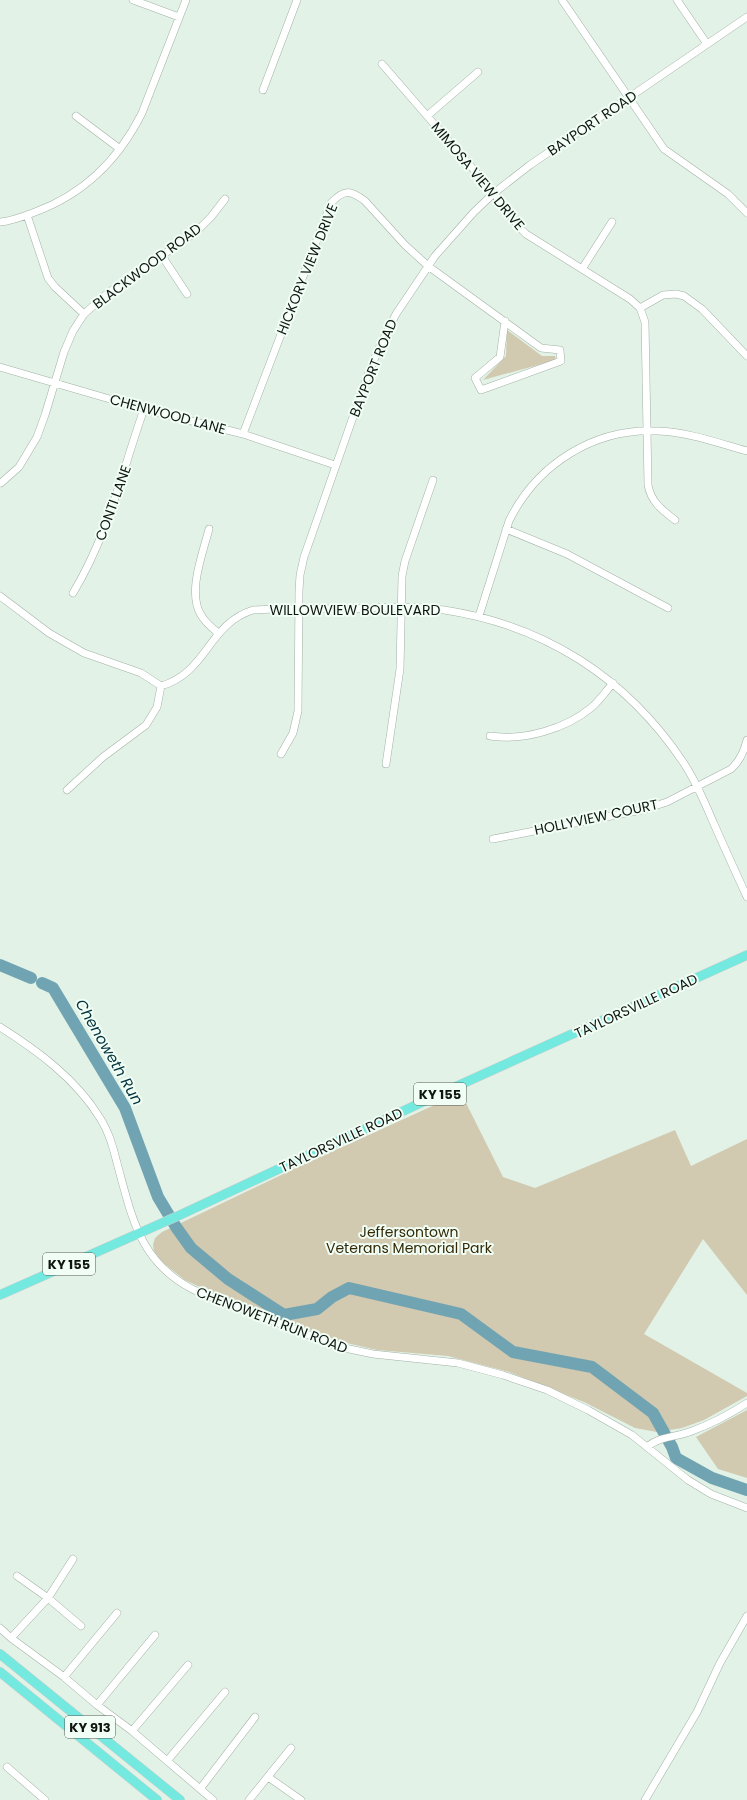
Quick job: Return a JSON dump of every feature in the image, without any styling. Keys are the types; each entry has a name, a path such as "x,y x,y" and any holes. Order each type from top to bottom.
{"main road":[{"name":"TAYLORSVILLE ROAD","path":"0,1294 139,1233 444,1092 747,955"},
{"name":"KY 913","path":"0,1654 180,1800"},
{"name":"KY 913","path":"0,1672 157,1800"}],"street":[{"path":"133,0 178,17"},
{"path":"0,222 27,215 49,207 84,187 106,166 134,130 186,0"},
{"path":"262,90 298,0"},
{"path":"562,0 664,149 728,194 747,213"},
{"path":"677,0 707,44"},
{"name":"BAYPORT ROAD","path":"281,754 293,733 298,711 300,575 304,557 335,466 379,348 396,314 428,266 463,222 494,193 530,165 747,17"},
{"name":"MIMOSA VIEW DRIVE","path":"382,64 494,193 518,226 526,234 630,299 640,308"},
{"path":"427,116 478,72"},
{"path":"76,116 120,149"},
{"name":"HICKORY VIEW DRIVE","path":"243,434 321,226 331,203 337,196 346,191 365,200 405,245 428,266 505,321 542,348 560,350 561,361 481,390 475,378 500,357 505,321"},
{"name":"BLACKWOOD ROAD","path":"54,384 67,343 84,314 108,293 201,227 225,198"},
{"path":"27,215 48,278 55,287 84,314"},
{"path":"582,269 612,222"},
{"path":"162,256 187,294"},
{"path":"675,520 656,504 649,492 646,322 640,308 663,295 676,294 684,296 702,309 747,356"},
{"name":"CHENWOOD LANE","path":"0,366 54,384 243,434 335,466"},
{"path":"1,483 19,467 36,437 54,384"},
{"name":"CONTI LANE","path":"73,593 85,573 97,547 127,467 144,409"},
{"path":"479,616 509,521 522,499 539,478 555,463 585,445 600,439 618,434 647,431 675,432 747,452"},
{"path":"386,764 400,670 400,608 402,576 405,561 433,480"},
{"path":"209,529 195,594 200,614 218,633"},
{"path":"506,529 567,554 668,608"},
{"path":"0,596 49,634 84,653 141,673 161,686 157,707 146,725 103,757 67,790"},
{"name":"WILLOWVIEW BOULEVARD","path":"161,686 177,680 193,667 218,633 236,618 249,612 262,610 400,608 442,610 479,616 525,631 585,663 613,683 646,714 666,738 697,787 747,897"},
{"path":"490,736 511,738 550,730 569,722 593,706 613,683"},
{"name":"HOLLYVIEW COURT","path":"492,839 642,810 667,802 726,772 736,765 743,754 747,740"},
{"name":"CHENOWETH RUN ROAD","path":"0,1027 57,1068 80,1091 100,1118 111,1140 133,1220 139,1233 163,1270 180,1282 194,1290 340,1347 373,1354 458,1363 522,1380 547,1390 588,1410 632,1435 648,1446 674,1469 705,1491 747,1508"},
{"path":"648,1446 662,1438 682,1435 713,1422 747,1403"},
{"path":"11,1638 48,1598 73,1559"},
{"path":"17,1576 48,1598 81,1626"},
{"path":"64,1677 117,1613"},
{"path":"644,1800 692,1722 722,1658 747,1616"},
{"path":"0,1628 132,1731 213,1800"},
{"path":"97,1705 155,1635"},
{"path":"132,1731 188,1665"},
{"path":"166,1761 225,1692"},
{"path":"200,1789 255,1717"},
{"path":"249,1800 291,1748"},
{"path":"7,1767 45,1800"},
{"path":"268,1776 301,1800"}],"green space":[{"path":"507,330 542,356 555,356 556,360 483,380 506,356"},
{"name":"Jeffersontown Veterans Memorial Park","path":"461,1093 503,1177 535,1188 675,1130 691,1166 747,1139 747,1295 703,1239 644,1334 747,1393 747,1396 704,1420 682,1428 657,1432 635,1428 584,1402 509,1372 448,1356 377,1350 338,1341 204,1289 185,1280 162,1262 154,1251 153,1245 155,1238 162,1232 296,1168"},
{"path":"747,1410 747,1478 718,1469 696,1437"}],"waterway":[{"name":"Chenoweth Run","path":"0,965 31,978"},
{"name":"Chenoweth Run","path":"42,983 53,988 125,1108 158,1197 176,1227 191,1248 228,1279 284,1315 317,1309 332,1297 349,1288 461,1314 513,1352 592,1367 653,1413 672,1447 676,1458 712,1478 747,1490"}]}
